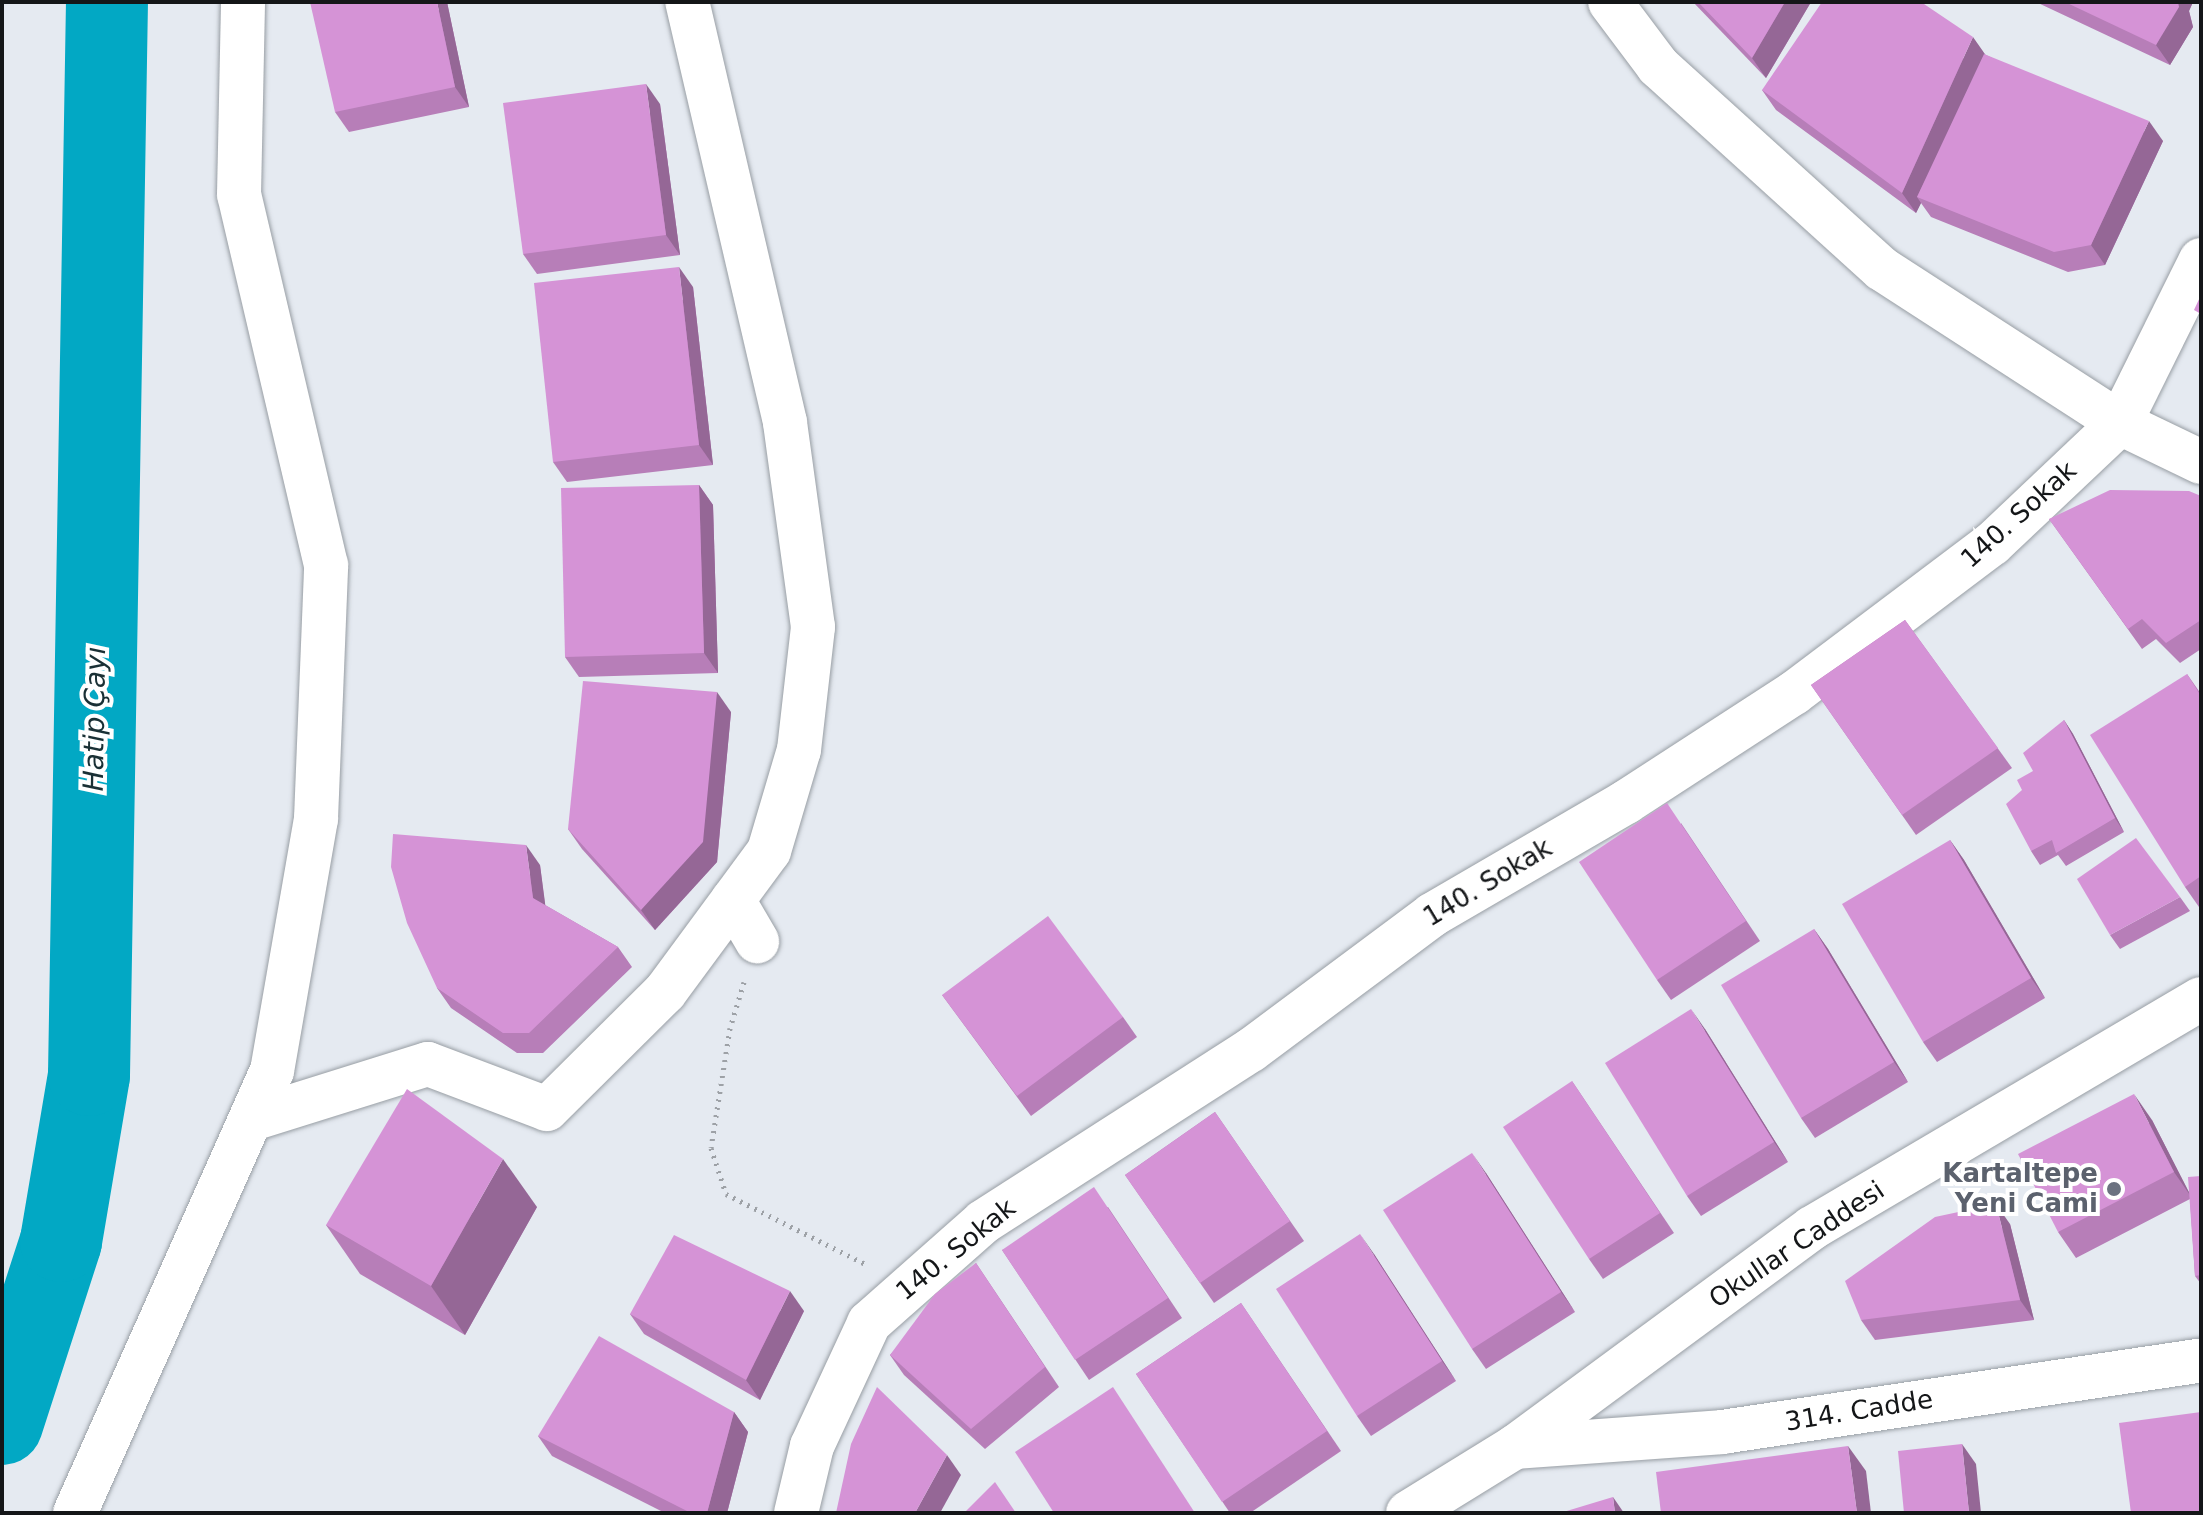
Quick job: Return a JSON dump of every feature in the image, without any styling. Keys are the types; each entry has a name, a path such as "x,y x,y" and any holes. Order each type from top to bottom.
{"street":[{"path":"75,1513 272,1071 316,819 326,565 239,195 243,2"},
{"path":"252,1119 428,1064 547,1109 665,992 769,851 795,764 813,627 785,422 687,2"},
{"path":"1610,2 1658,66 1882,269 2120,423 2201,462"},
{"name":"140. Sokak","path":"796,1513 812,1446 869,1323 899,1281 983,1222 1251,1050 1432,915 1626,802 1794,693 1992,544 2120,423 2201,260"},
{"path":"733,900 757,941"},
{"name":"Okullar Caddesi","path":"1408,1513 1515,1447 1812,1228 2201,999"},
{"name":"314. Cadde","path":"1515,1447 1722,1432 2201,1360"}],"path":[{"path":"757,941 730,1028 711,1148 726,1194 899,1281"}],"building":[{"path":"310,2 437,2 455,87 335,112"},
{"path":"1698,2 1785,2 1752,58"},
{"path":"1822,2 1921,2 1973,37 1902,193 1762,90"},
{"path":"2065,2 2178,2 2179,7 2156,45"},
{"path":"1984,54 2149,121 2091,245 2054,252 1917,197"},
{"path":"646,84 666,235 523,254 503,103"},
{"path":"679,267 699,445 553,462 534,283"},
{"path":"2201,295 2201,314 2194,310"},
{"path":"699,485 704,653 565,657 561,488"},
{"path":"2110,490 2189,491 2201,496 2201,620 2166,643 2142,619 2128,629 2049,519"},
{"path":"1905,620 1998,748 1902,815 1811,685"},
{"path":"2187,674 2201,696 2201,876 2185,887 2090,735"},
{"path":"583,681 717,692 703,842 641,910 568,829"},
{"path":"2064,720 2115,818 2056,853 2052,840 2031,851 2006,804 2022,790 2017,780 2033,771 2023,753"},
{"path":"1667,803 1746,921 1657,980 1579,862"},
{"path":"393,834 526,845 533,898 618,947 529,1033 503,1033 437,988 407,923 391,867"},
{"path":"2136,838 2180,897 2110,935 2077,879"},
{"path":"1950,840 2031,978 1923,1042 1842,904"},
{"path":"1048,916 1123,1017 1017,1096 942,995"},
{"path":"1814,929 1894,1062 1801,1118 1721,985"},
{"path":"1691,1009 1774,1142 1687,1196 1605,1063"},
{"path":"1572,1081 1660,1213 1589,1259 1503,1127"},
{"path":"407,1089 503,1159 431,1286 326,1225"},
{"name":"Kartaltepe Yeni Cami","path":"2134,1094 2174,1172 2058,1232 2018,1154"},
{"path":"1215,1112 1290,1221 1200,1283 1125,1175"},
{"path":"1472,1153 1561,1292 1472,1349 1383,1210"},
{"path":"2201,1176 2201,1275 2195,1276 2188,1177"},
{"path":"1094,1187 1168,1298 1075,1360 1002,1250"},
{"path":"1996,1204 2020,1300 1861,1320 1845,1281 1935,1217"},
{"path":"1360,1234 1442,1361 1357,1416 1276,1289"},
{"path":"674,1235 790,1291 746,1380 630,1314"},
{"path":"976,1263 1045,1367 971,1429 890,1355 935,1294"},
{"path":"1241,1303 1327,1431 1222,1502 1136,1374"},
{"path":"599,1336 734,1412 707,1513 691,1513 538,1436"},
{"path":"877,1387 947,1455 915,1513 836,1513 851,1444"},
{"path":"1113,1387 1195,1513 1054,1513 1015,1452"},
{"path":"2201,1412 2201,1513 2131,1513 2119,1423"},
{"path":"1962,1444 1969,1513 1904,1513 1898,1451"},
{"path":"1848,1446 1857,1513 1661,1513 1656,1472"},
{"path":"995,1482 1016,1513 964,1513"},
{"path":"1613,1497 1615,1513 1560,1513"}],"waterway":[{"name":"Hatip Çayı","path":"2,1424 61,1241 89,1075 107,2"}],"place":[{"name":"Kartaltepe Yeni Cami","path":"2114,1189"}]}
